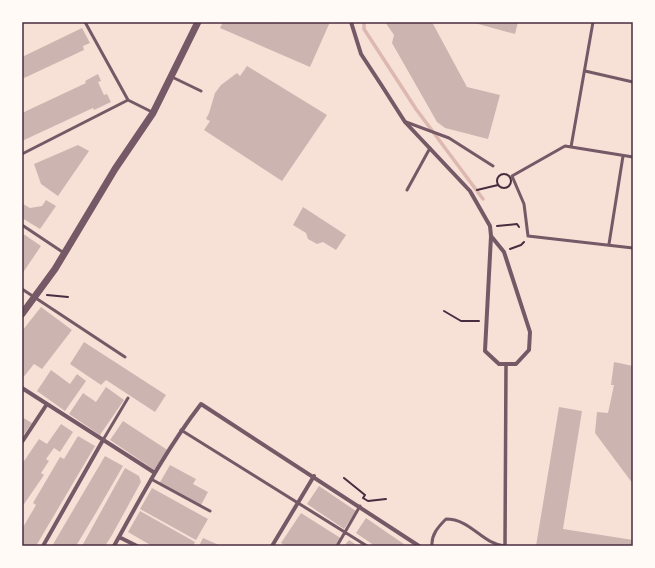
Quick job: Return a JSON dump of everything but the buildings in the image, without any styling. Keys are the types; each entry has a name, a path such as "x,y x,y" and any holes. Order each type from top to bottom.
{"street":[{"path":"22,314 64,253 115,169 153,112 172,77 198,22"},
{"path":"351,22 361,54 405,122 470,191 490,226 491,236 486,351 499,364 516,364 529,350 530,332 504,252 491,236"},
{"path":"505,546 506,364"},
{"path":"22,388 155,473"},
{"path":"22,442 47,404"},
{"path":"114,546 151,479 181,430 201,404 314,476 419,546"},
{"path":"43,546 103,440"},
{"path":"272,546 314,476"},
{"path":"119,537 137,546"}],"lane":[{"path":"85,22 128,100 153,112"},
{"path":"571,147 585,71 592,22"},
{"path":"585,71 633,82"},
{"path":"172,77 201,91"},
{"path":"22,154 128,100"},
{"path":"405,122 449,138 493,166"},
{"path":"633,157 565,146 512,176 524,204 528,236 609,244 633,248"},
{"path":"407,190 430,148"},
{"path":"609,244 623,156"},
{"path":"22,225 64,253"},
{"path":"22,289 125,357"},
{"path":"103,440 128,398"},
{"path":"181,430 367,546"},
{"path":"151,479 210,511"},
{"path":"337,546 360,506"},
{"path":"432,546 432,539 439,526 446,519 454,519 467,525 495,545 505,546"}],"path":[{"path":"470,191 498,185 502,188 508,187 511,183 510,177 506,174 500,175 497,179 498,185"},
{"path":"490,226 517,224 528,236 521,245 504,252"},
{"path":"46,295 68,297"},
{"path":"444,311 462,321 474,321"},
{"path":"344,478 365,495 363,498 368,501 386,499"}],"waterway":[{"path":"364,22 364,29 416,109 483,199"}]}
